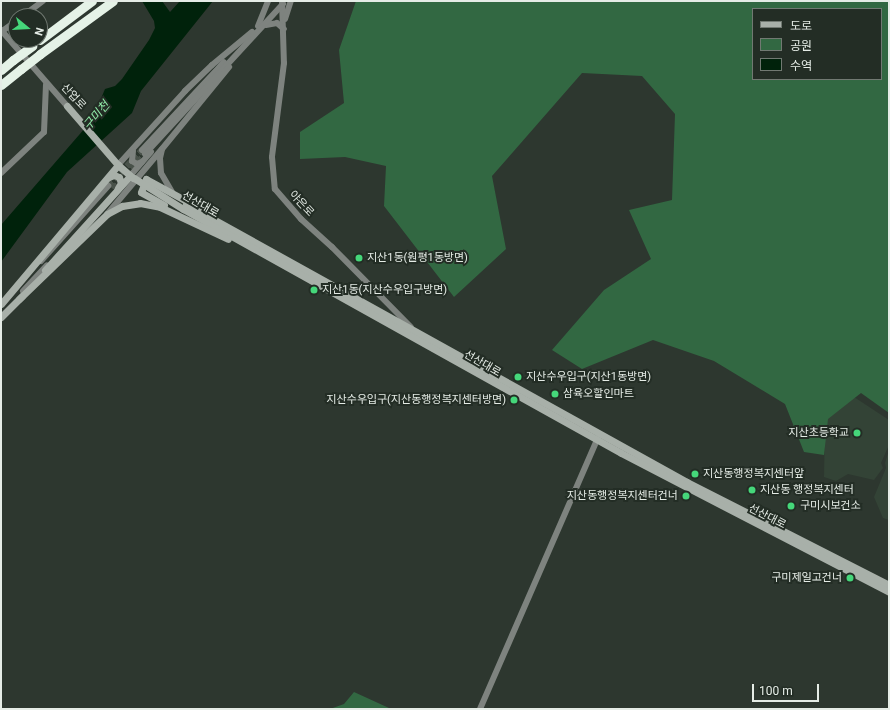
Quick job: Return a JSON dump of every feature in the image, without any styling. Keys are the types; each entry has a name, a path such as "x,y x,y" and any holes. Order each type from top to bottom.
{"highway":[{"path":"48,34 92,1"},
{"path":"1,85 40,54 113,1"},
{"path":"1,70 29,48"}],"main road":[{"name":"산업로","path":"67,106 118,165 132,177"},
{"path":"1,305 118,165"},
{"path":"19,299 113,189 121,182 119,177 114,175 108,177"},
{"path":"113,189 132,177"},
{"name":"선산대로","path":"132,177 259,244 382,316 598,437 889,592"},
{"path":"185,217 140,191 147,179 236,228 259,244"},
{"path":"1,316 107,214 122,206 140,204 160,207 185,217 274,259"},
{"name":"선산대로","path":"185,206 274,259 382,316 412,328 598,437 889,585"}],"street":[{"path":"34,8 43,1"},
{"path":"259,27 268,1"},
{"path":"259,27 273,22 280,24 284,28 291,1"},
{"name":"야은로","path":"259,27 252,32 143,152 221,71 282,2"},
{"name":"야은로","path":"282,2 284,28 282,78 272,157 273,180 282,200 332,247 412,328"},
{"name":"산업로","path":"1,32 46,85 67,106"},
{"path":"118,165 212,65 252,32"},
{"path":"107,214 223,76 240,50"},
{"path":"132,177 142,162 221,71"},
{"path":"1,173 44,132 46,85"},
{"path":"166,143 160,158 160,167 163,179 173,193"},
{"path":"137,144 131,159 136,164 142,162"},
{"path":"1,305 113,189"},
{"path":"1,316 113,189"},
{"path":"382,316 385,302"},
{"path":"480,709 598,437"}],"shaded area":[{"name":"지산초등학교","path":"851,395 889,420 889,445 881,463 883,468 874,480 848,474 836,481 824,477 825,418"},
{"path":"889,450 889,520 883,518 874,497 886,468 885,463"}],"green space":[{"path":"356,1 889,1 889,413 861,393 828,419 824,455 804,452 785,404 714,361 653,340 582,369 552,350 604,290 651,259 629,210 672,200 675,114 642,76 582,73 492,176 506,249 454,297 384,206 386,166 345,157 300,159 300,132 344,103 339,50"},
{"path":"354,692 391,709 330,709 344,704"}],"water":[{"name":"구미천","path":"142,1 162,1 170,12 180,1 213,1 141,91 132,113 67,172 1,262 1,225 92,120 105,89 115,86 122,79 149,40 155,28 154,21"}],"tunnel":[{"path":"108,186 142,150"},
{"path":"113,189 145,154"}],"place":[{"name":"지산1동(원평1동방면)","path":"359,258"},
{"name":"지산1동(지산수우입구방면)","path":"314,290"},
{"name":"지산수우입구(지산1동방면)","path":"518,377"},
{"name":"삼육오할인마트","path":"555,394"},
{"name":"지산수우입구(지산동행정복지센터방면)","path":"514,400"},
{"name":"지산초등학교","path":"857,433"},
{"name":"지산동행정복지센터앞","path":"695,474"},
{"name":"지산동 행정복지센터","path":"752,490"},
{"name":"지산동행정복지센터건너","path":"686,496"},
{"name":"구미시보건소","path":"791,506"},
{"name":"구미제일고건너","path":"850,578"}]}
